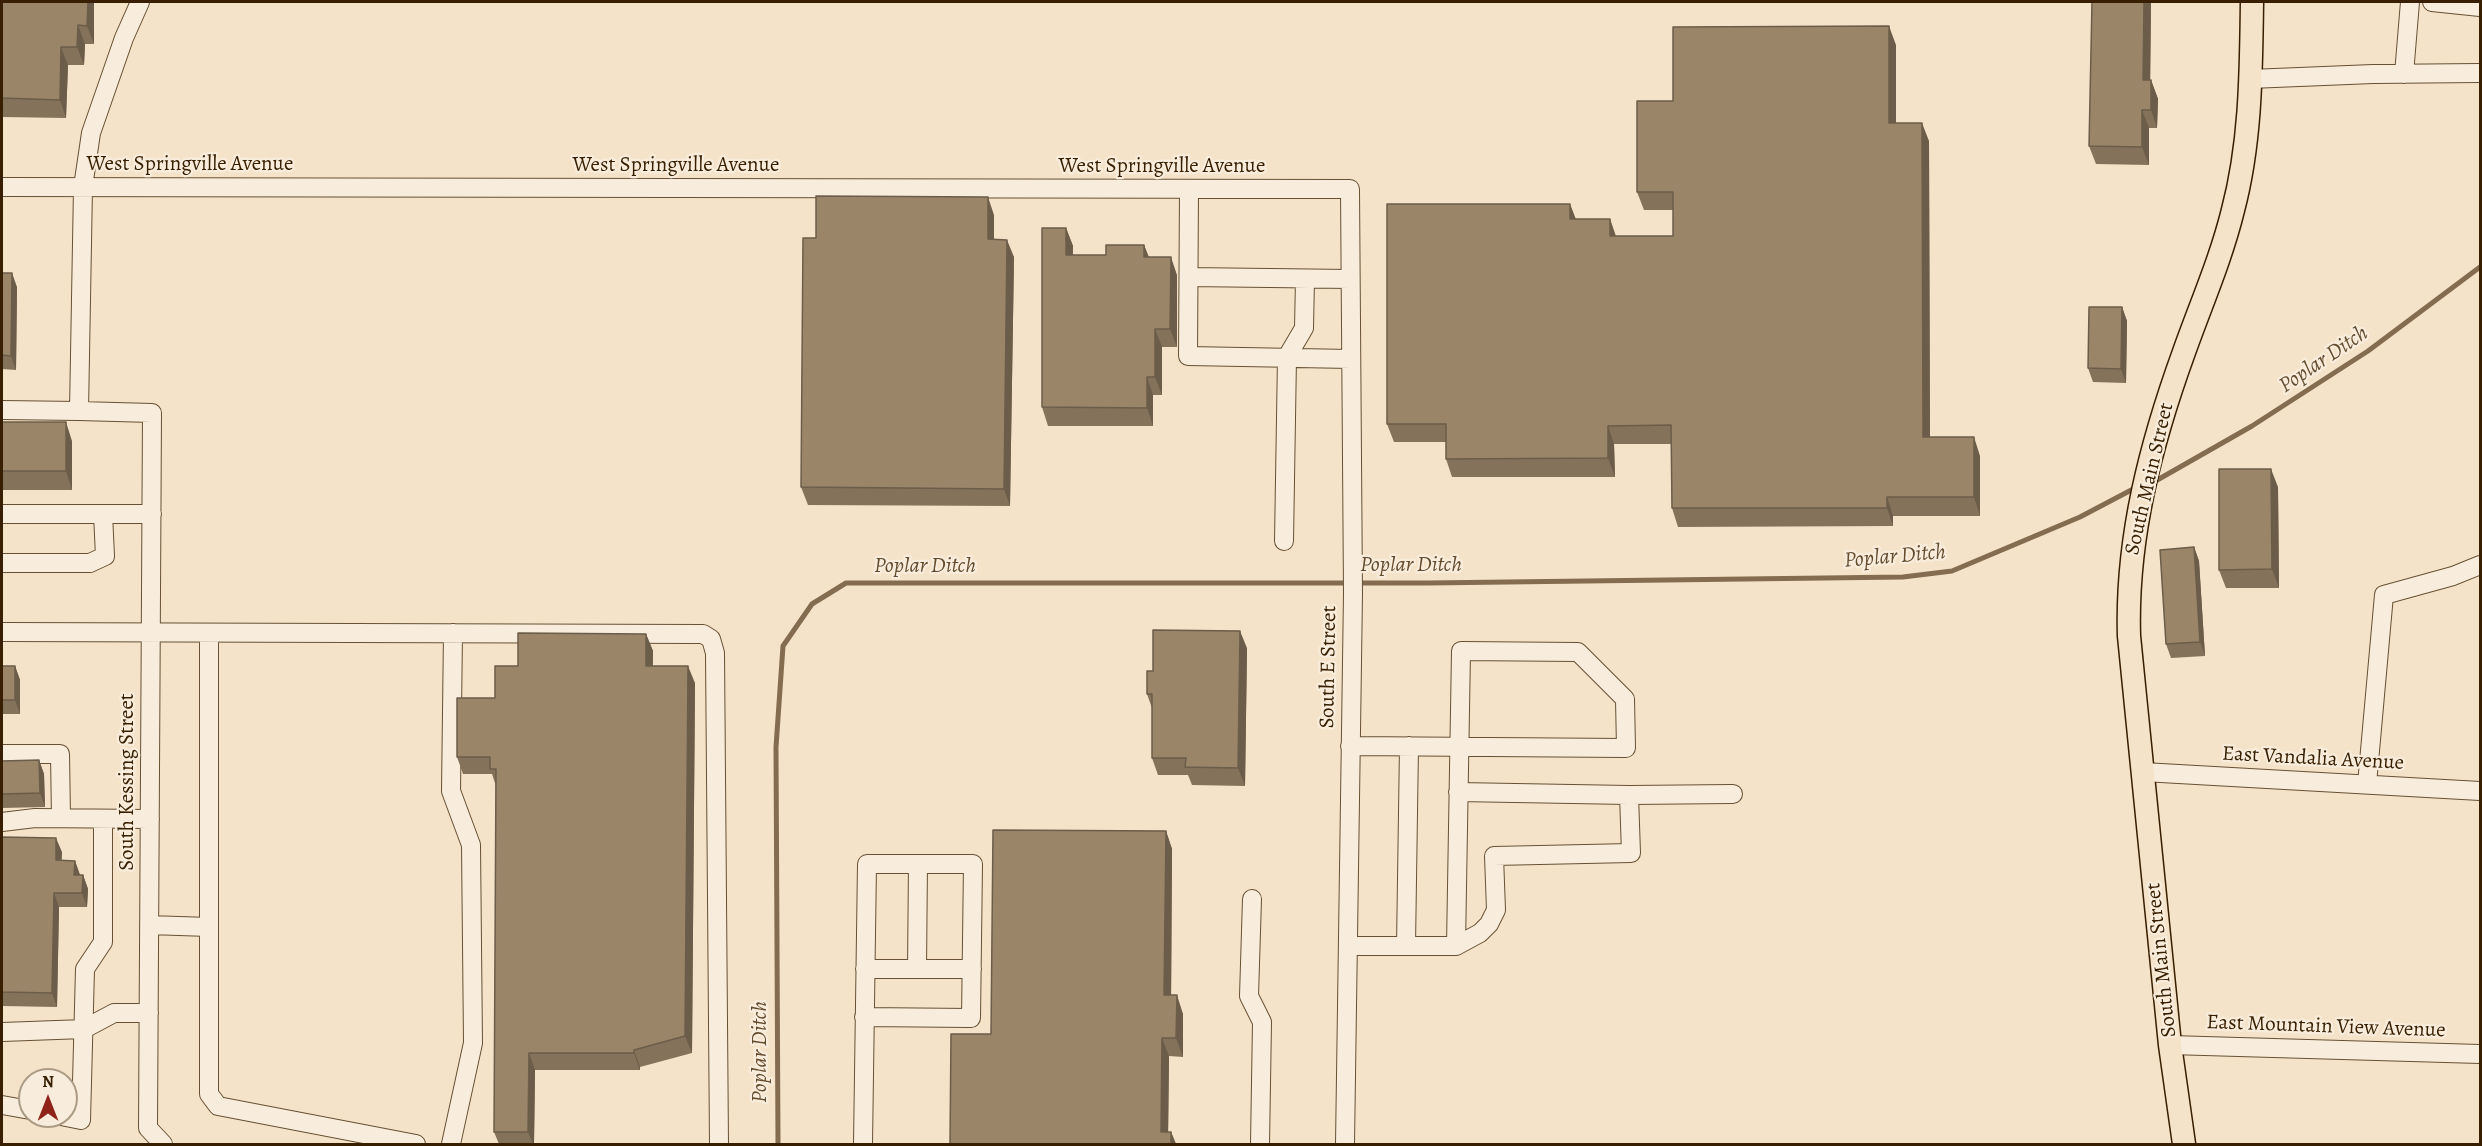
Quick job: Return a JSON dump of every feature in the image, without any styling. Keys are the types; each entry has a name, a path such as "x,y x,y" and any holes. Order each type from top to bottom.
{"main road":[{"name":"South Main Street","path":"2184,1144 2170,1046 2128,613 2130,557 2158,435 2233,212 2246,136 2252,2"}],"street":[{"path":"2,410 79,411 83,187 91,133 124,38 140,2"},
{"path":"2404,74 2410,2"},
{"path":"2432,2 2481,8"},
{"path":"2250,79 2481,73"},
{"name":"West Springville Avenue","path":"2,187 1350,189"},
{"name":"South E Street","path":"1345,1144 1353,593 1350,189"},
{"path":"1189,190 1188,356 1351,359"},
{"path":"1189,277 1350,279"},
{"path":"1284,541 1287,357 1304,328 1305,279"},
{"name":"South Kessing Street","path":"79,411 152,413 148,1128 163,1144"},
{"path":"2,514 152,514"},
{"path":"2,563 90,563 105,556 103,514"},
{"path":"2367,784 2384,595 2453,576 2481,565"},
{"path":"2,632 703,633 711,639 715,653 719,1144"},
{"path":"209,633 209,1094 218,1106 416,1144"},
{"path":"451,1144 473,1043 471,845 451,791 453,633"},
{"path":"1350,746 1409,746 1458,747 1626,748 1625,699 1578,651 1461,651 1458,747 1456,946"},
{"path":"1406,946 1409,746"},
{"path":"2,754 60,754 61,818"},
{"name":"East Vandalia Avenue","path":"2143,772 2481,791"},
{"path":"1458,792 1733,794"},
{"path":"1348,946 1456,946 1480,933 1489,924 1496,910 1494,856 1631,853 1629,795"},
{"path":"2,822 35,818 150,819"},
{"path":"78,1119 81,1120 86,969 103,942 103,819"},
{"path":"863,1144 864,1017 867,864 973,864 971,1018 864,1017"},
{"path":"917,969 918,864"},
{"path":"1252,899 1249,996 1262,1022 1260,1144"},
{"path":"150,925 209,927"},
{"path":"865,969 972,969"},
{"path":"2,1032 84,1029 114,1013 149,1013"},
{"name":"East Mountain View Avenue","path":"2170,1046 2481,1054"},
{"path":"2,1105 18,1108"}],"building":[{"path":"2,2 88,2 87,26 78,25 77,47 61,47 60,100 2,98"},
{"path":"2092,2 2144,2 2143,80 2151,80 2151,110 2142,110 2142,147 2089,146"},
{"path":"1889,26 1889,123 1922,123 1923,437 1974,437 1974,497 1887,497 1887,508 1672,508 1671,425 1608,426 1608,458 1446,459 1446,424 1387,424 1387,204 1570,204 1570,219 1610,219 1610,236 1673,236 1673,192 1637,192 1637,101 1673,101 1673,27"},
{"path":"816,196 988,197 988,239 1007,240 1004,489 801,487 803,238 816,238"},
{"path":"1042,228 1066,228 1066,255 1106,255 1106,245 1144,245 1144,257 1171,257 1170,329 1155,329 1155,377 1147,377 1147,408 1042,407"},
{"path":"2,273 12,273 11,356 2,355"},
{"path":"2089,307 2122,307 2121,369 2088,368"},
{"path":"2,422 66,422 66,471 2,471"},
{"path":"2219,469 2271,469 2272,569 2219,570"},
{"path":"2194,547 2200,642 2166,644 2160,550"},
{"path":"1153,630 1240,631 1238,768 1185,767 1186,758 1152,758 1152,694 1147,694 1147,671 1153,671"},
{"path":"518,633 646,634 646,666 688,666 685,1036 634,1050 634,1053 529,1053 528,1132 494,1132 496,769 490,769 490,757 457,757 457,698 495,698 495,666 518,666"},
{"path":"2,666 15,666 15,700 2,700"},
{"path":"39,760 40,793 2,794 2,761"},
{"path":"993,830 1166,831 1164,995 1177,995 1176,1038 1162,1038 1161,1132 1171,1132 1171,1144 950,1144 951,1034 991,1034"},
{"path":"2,837 56,838 56,860 75,861 74,875 83,875 82,893 54,893 52,993 2,992"}],"waterway":[{"name":"Poplar Ditch","path":"2152,483 2252,426 2368,351 2480,267"},
{"name":"Poplar Ditch","path":"778,1144 776,747 783,646 812,604 846,583 1428,583 1903,577 1952,571 2080,517 2137,487"}]}
